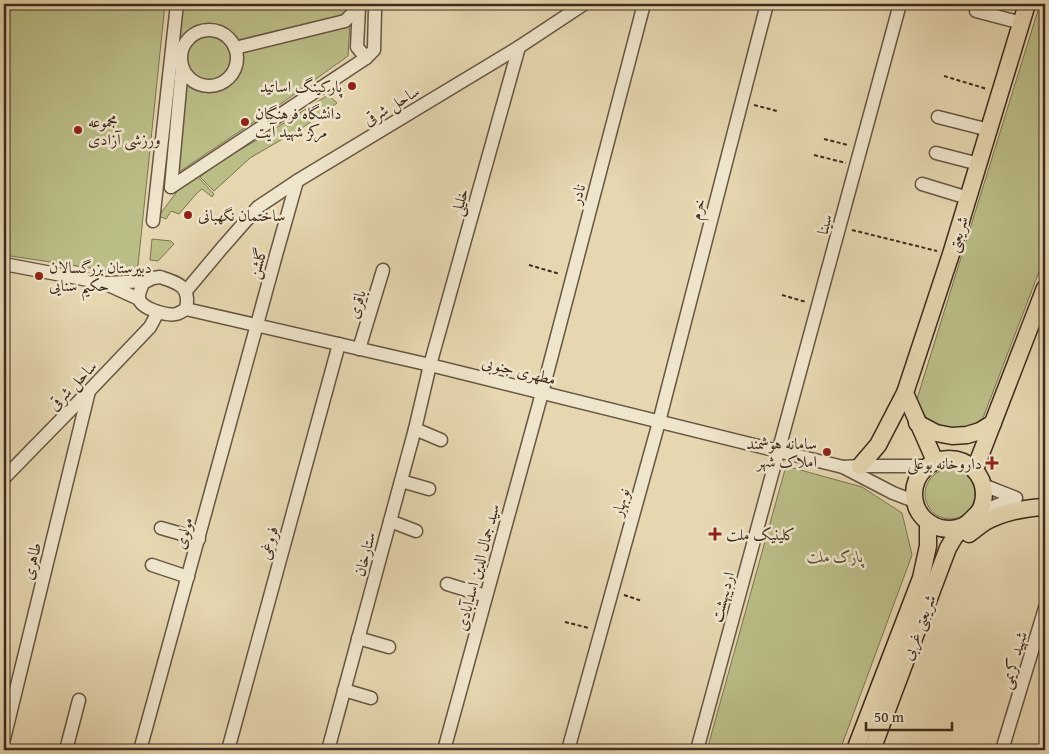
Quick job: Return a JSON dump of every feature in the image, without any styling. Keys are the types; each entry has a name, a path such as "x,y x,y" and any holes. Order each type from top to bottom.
{"main road":[{"name":"شریعتی","path":"860,466 878,445 905,393 951,254 1028,4"},
{"path":"975,469 1045,288"},
{"path":"905,393 930,464"},
{"path":"917,423 936,433 952,436 967,435 980,431 992,423"},
{"path":"967,524 947,529 928,523 922,517 914,501 913,492 918,475 930,464 945,458 956,458 966,462 975,469 984,485 983,504 979,512"},
{"path":"948,548 986,522 1002,515 1016,510 1044,507"},
{"name":"شریعتی غربی","path":"872,750 948,548 955,536 979,512"},
{"name":"شریعتی غربی","path":"855,750 921,578 928,546 928,523"}],"street":[{"path":"153,221 177,4"},
{"name":"ساحل شرقی","path":"186,291 258,208 298,181 519,47 584,4"},
{"name":"نادر","path":"542,393 644,4"},
{"name":"خرم","path":"659,422 767,4"},
{"name":"سینا","path":"778,452 900,4"},
{"path":"182,67 186,75 201,85 219,84 232,74 236,66 237,56 235,48 223,34 214,30 204,30 188,40 183,48 171,187 366,58 374,50 378,7 369,11 357,6"},
{"path":"235,48 345,21 357,6"},
{"path":"357,6 357,48 366,58"},
{"path":"976,10 1022,23"},
{"name":"خلیلی","path":"430,365 519,47"},
{"path":"938,116 989,130"},
{"path":"936,154 979,164"},
{"name":"گلشن","path":"256,325 298,181"},
{"path":"922,184 968,198"},
{"path":"4,264 104,283 146,281 160,277 176,282 186,291 188,300 186,308 180,313 168,315 152,310 140,303 140,292 146,281"},
{"name":"باقری","path":"359,349 383,270"},
{"path":"104,283 139,299"},
{"name":"مطهری جنوبی","path":"186,308 430,365 843,467"},
{"name":"ساحل شرقی","path":"4,478 150,327 158,312"},
{"name":"مولوی","path":"140,750 256,325"},
{"name":"فروغی","path":"228,750 339,344"},
{"name":"ستارخان","path":"328,750 415,429 430,365"},
{"name":"طاهری","path":"4,739 89,391"},
{"name":"سید جمال الدین اسدآبادی","path":"444,750 542,393"},
{"name":"نوبهار","path":"568,750 659,422"},
{"path":"415,429 440,440"},
{"name":"اردیبهشت","path":"697,750 778,452"},
{"path":"843,467 930,464"},
{"path":"843,467 893,493 914,501"},
{"path":"401,481 429,489"},
{"path":"984,485 1044,507"},
{"path":"979,512 1016,498"},
{"path":"390,521 416,531"},
{"path":"161,528 199,539"},
{"path":"152,565 188,577"},
{"path":"447,584 486,596"},
{"name":"شهید کریمی","path":"1002,750 1045,608"},
{"path":"358,638 389,648"},
{"path":"344,690 371,698"},
{"path":"66,750 79,700"}],"path":[{"path":"944,76 1000,93"},
{"path":"742,102 778,111"},
{"path":"824,139 861,148"},
{"path":"814,155 856,166"},
{"path":"840,227 951,254"},
{"path":"529,265 572,278"},
{"path":"782,294 818,306"},
{"path":"612,592 642,601"},
{"path":"566,622 601,632"}],"green space":[{"name":"مجموعه ورزشی آزادی","path":"4,4 165,4 137,275 4,255"},
{"path":"181,4 344,4 350,23 348,56 282,103 161,184"},
{"path":"1040,4 1045,4 1045,256 983,418 960,434 931,425 916,402"},
{"path":"328,95 337,103 305,126 250,158 214,191 200,177 217,163"},
{"path":"198,177 214,194 212,197 202,189 179,214 171,211 166,219 161,217 160,214 179,189"},
{"path":"152,239 171,241 174,244 158,261 150,260"},
{"name":"پارک ملت","path":"786,466 862,487 902,513 912,555 840,750 707,750"},
{"path":"945,469 955,469 968,476 975,489 975,499 968,512 955,519 945,519 936,515 929,508 925,499 925,489 929,480 936,473"}],"place":[{"name":"پارکینگ اساتید","path":"352,86"},
{"name":"دانشگاه فرهنگیان مرکز شهید آیت","path":"245,122"},
{"name":"مجموعه ورزشی آزادی","path":"78,130"},
{"name":"ساختمان نگهبانی","path":"188,215"},
{"name":"دبیرستان بزرگسالان حکیم سنایی","path":"39,276"},
{"name":"سامانه هوشمند املاک شهر","path":"827,452"},
{"name":"داروخانه بوعلی","path":"992,463"},
{"name":"کلینیک ملت","path":"715,534"}]}
